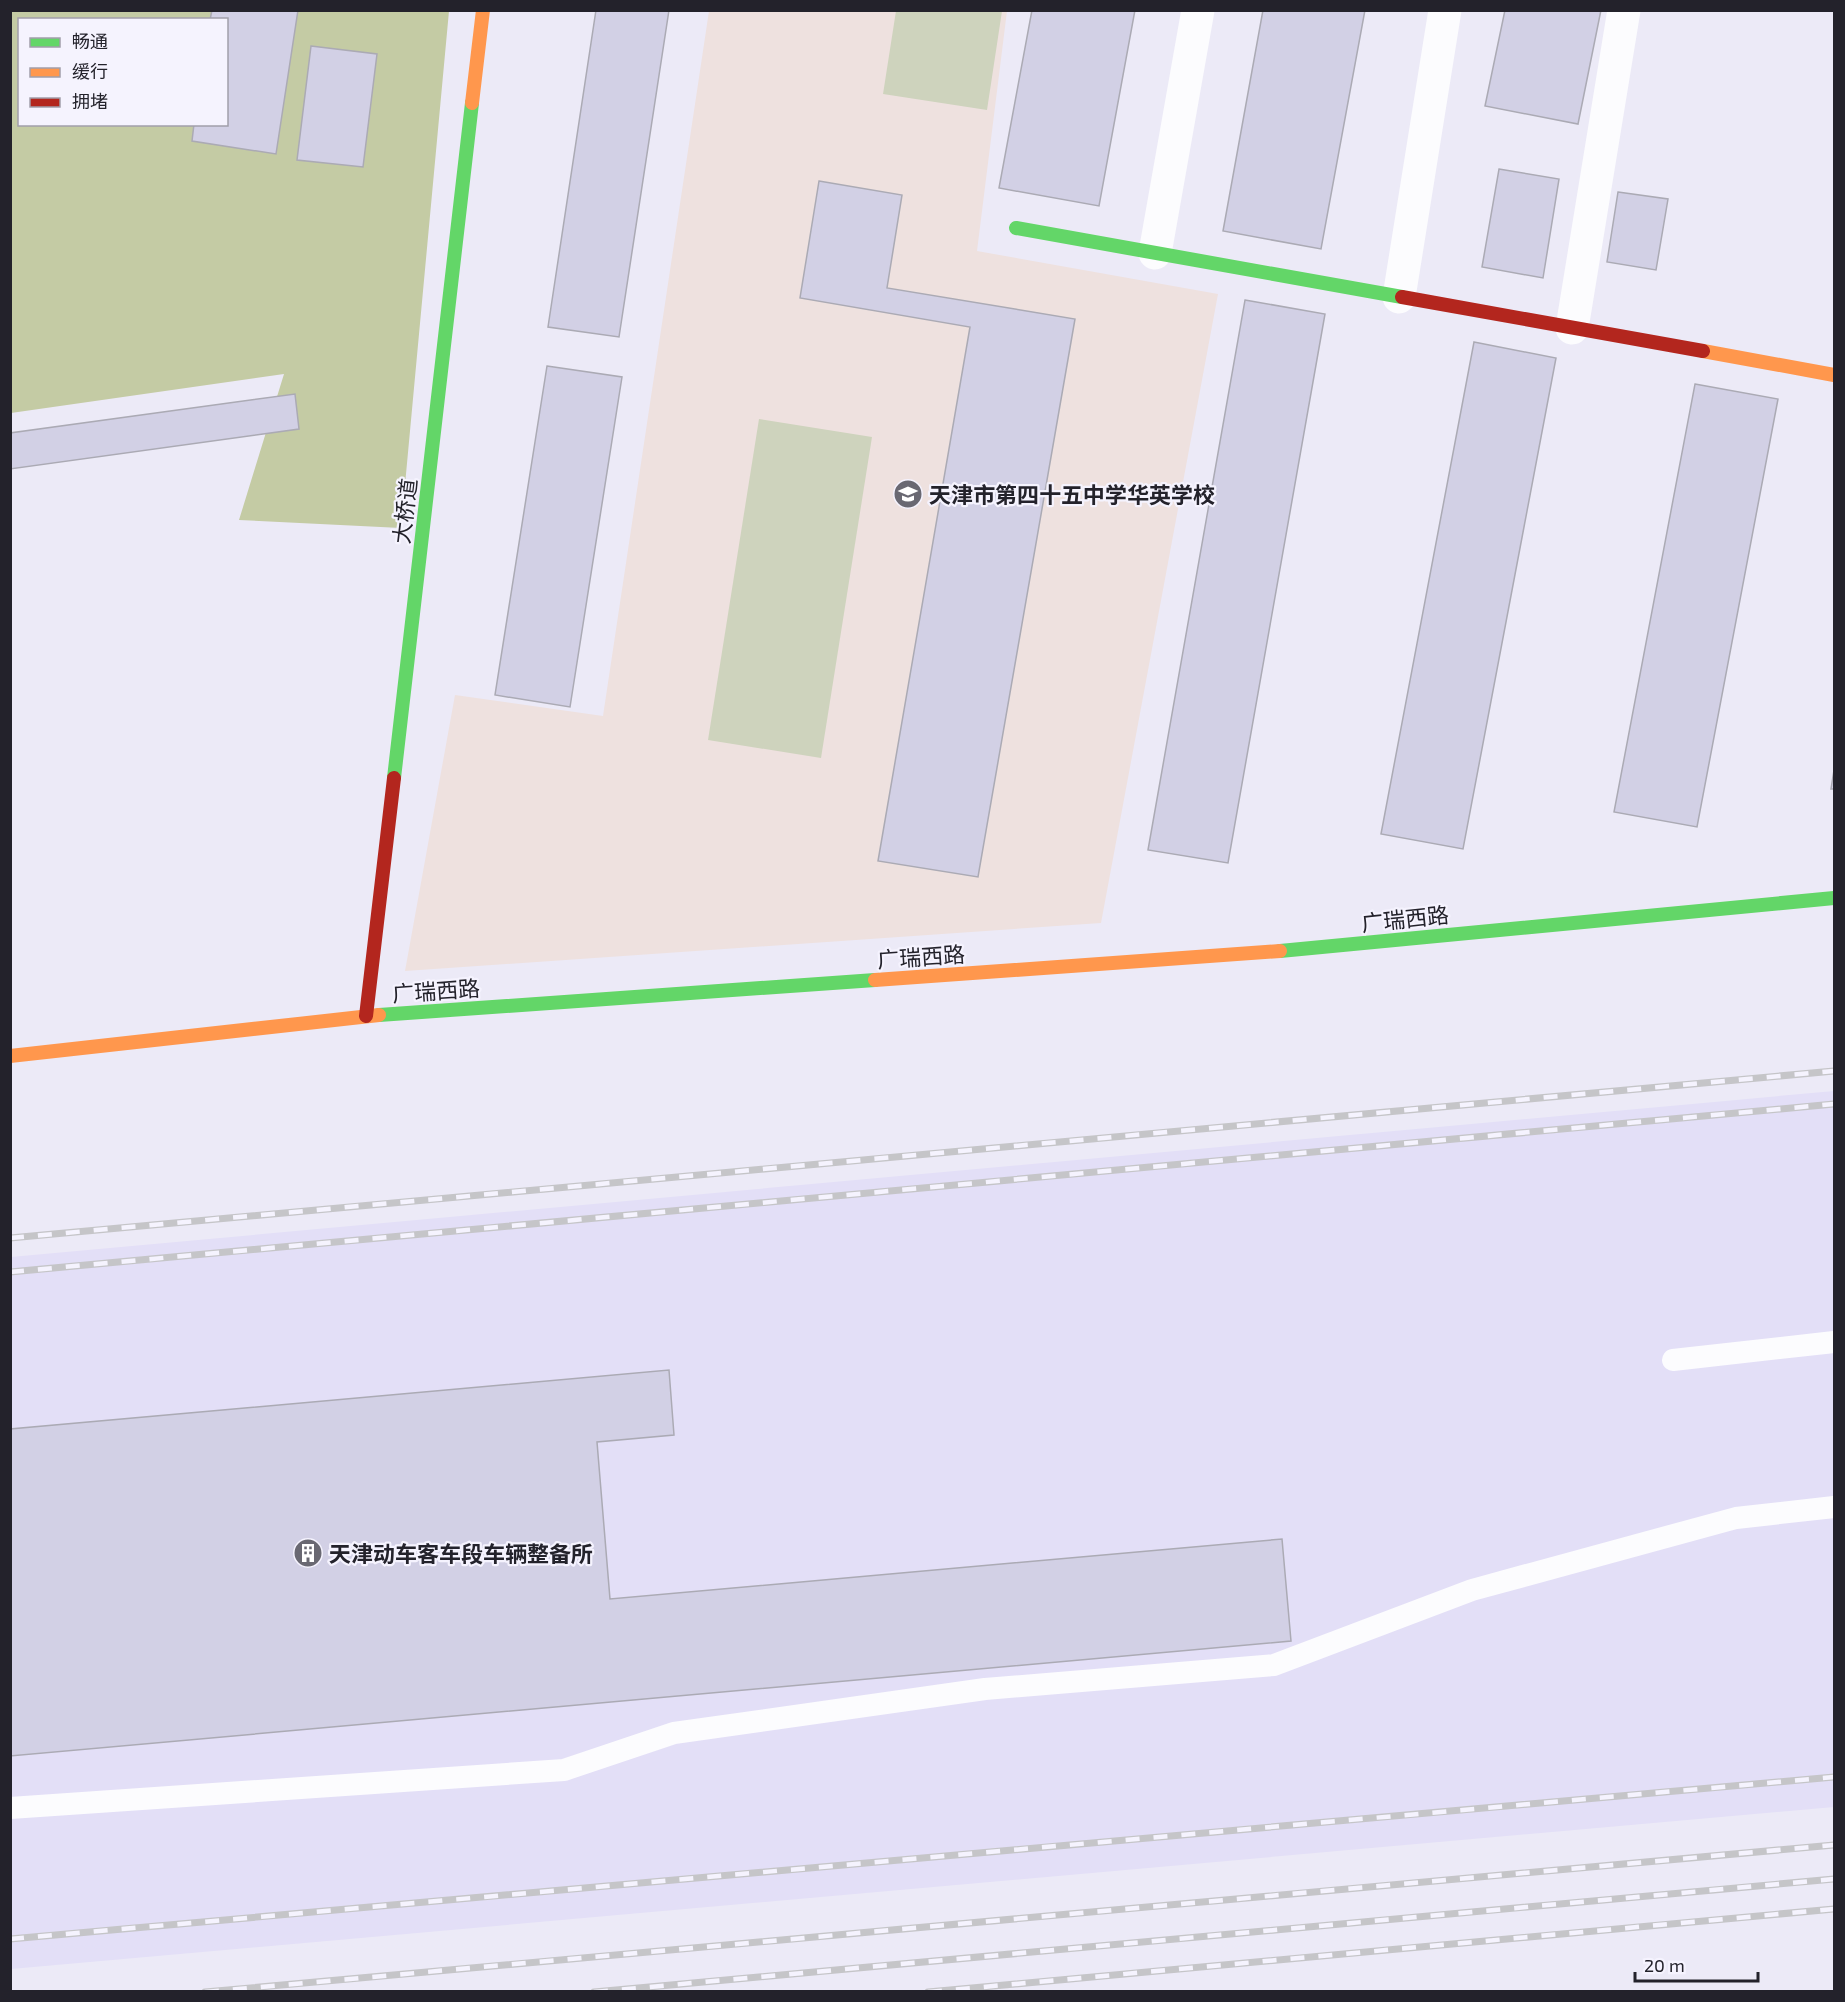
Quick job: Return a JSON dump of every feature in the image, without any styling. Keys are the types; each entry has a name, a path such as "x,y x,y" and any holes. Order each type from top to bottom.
{"street":[{"name":"大桥道","path":"366,1016 483,10"},
{"path":"1155,253 1198,10"},
{"path":"1399,297 1444,10"},
{"path":"1572,328 1624,10"},
{"path":"1016,228 1834,375"},
{"name":"广瑞西路","path":"10,1056 366,1016 1250,954 1834,898"}],"lane":[{"path":"1673,1360 1834,1342"},
{"path":"10,1808 564,1770 674,1733 985,1689 1274,1665 1473,1590 1736,1518 1834,1507"}],"shaded area":[{"name":"天津市第四十五中学华英学校","path":"709,11 1007,11 977,251 1218,294 1101,923 405,971 455,695 603,716"},
{"path":"1834,1091 1834,1807 11,1969 11,1257"}],"green space":[{"path":"10,11 449,11 401,528 239,520 284,374 11,413"},
{"path":"896,11 1002,11 987,110 883,94"},
{"path":"759,419 872,437 821,758 708,740"}],"building":[{"path":"212,10 298,10 276,154 192,141 194,126 228,126 228,18 210,18"},
{"path":"596,10 669,10 619,337 548,327"},
{"path":"1032,10 1135,10 1099,206 999,188"},
{"path":"1263,10 1365,10 1321,249 1223,231"},
{"path":"1505,10 1601,10 1578,124 1485,106"},
{"path":"311,46 377,54 363,167 297,160"},
{"path":"1499,169 1559,179 1543,278 1482,267"},
{"path":"819,181 902,195 887,288 1075,319 978,877 878,861 970,327 800,298"},
{"path":"1618,192 1668,199 1656,270 1607,262"},
{"path":"1245,300 1325,314 1228,863 1148,850"},
{"path":"1474,342 1556,358 1463,849 1381,834"},
{"path":"547,366 622,377 570,707 495,695"},
{"path":"1695,384 1778,399 1697,827 1614,812"},
{"path":"295,394 299,429 10,469 10,433"},
{"path":"1834,770 1834,789 1831,789"},
{"name":"天津动车客车段车辆整备所","path":"669,1370 674,1435 597,1442 610,1599 1282,1539 1291,1641 10,1756 10,1429"}],"railway":[{"path":"10,1238 1834,1071"},
{"path":"10,1272 1834,1104"},
{"path":"10,1939 1834,1777"},
{"path":"205,1992 1834,1845"},
{"path":"594,1992 1834,1879"},
{"path":"928,1992 1834,1909"}],"traffic: fast":[{"path":"394,778 472,103"},
{"path":"1016,228 1402,297"},
{"path":"1280,951 1834,898"},
{"path":"379,1015 875,980"}],"traffic: slow":[{"path":"472,103 483,10"},
{"path":"1703,351 1834,375"},
{"path":"875,980 1280,951"},
{"path":"10,1056 379,1015"}],"traffic: jam":[{"path":"1402,297 1703,351"},
{"path":"366,1016 394,778"}],"place":[{"name":"天津市第四十五中学华英学校","path":"908,494"},
{"name":"天津动车客车段车辆整备所","path":"308,1553"}]}
